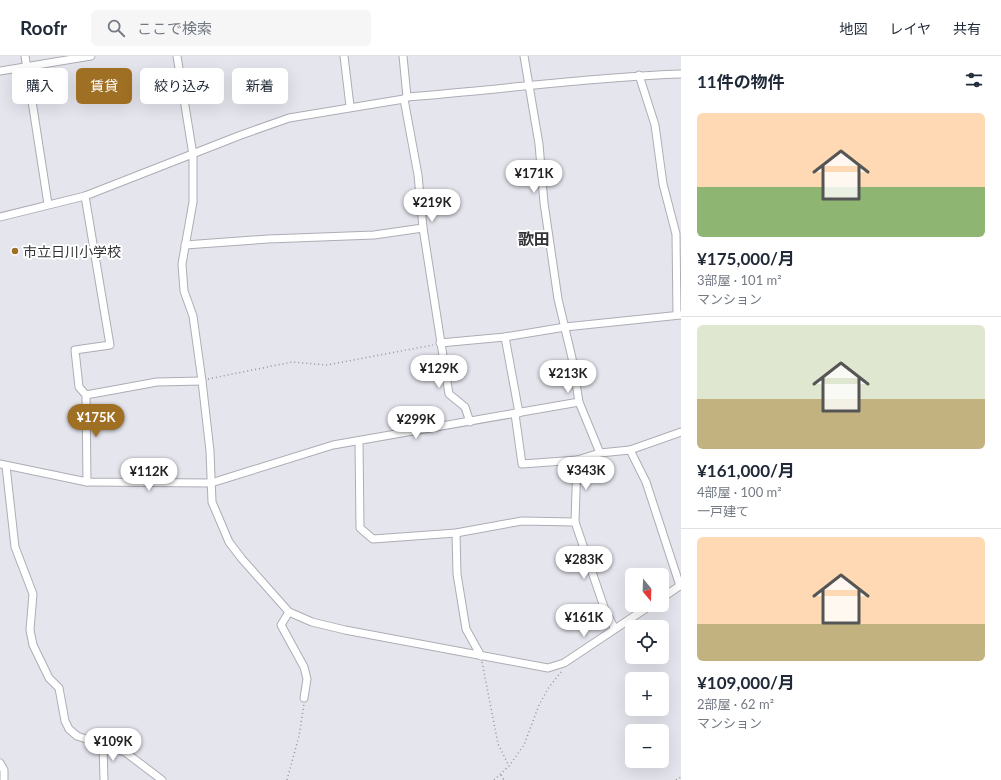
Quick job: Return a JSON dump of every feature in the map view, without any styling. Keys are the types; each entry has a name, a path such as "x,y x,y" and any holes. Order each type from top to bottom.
{"street":[{"path":"26,56 48,204"},
{"path":"0,71 91,56"},
{"path":"177,56 193,155 193,202 182,264 184,291 193,316 202,381 210,451 212,502 229,542 242,559 289,612 312,622 345,630 548,668 564,663 640,612"},
{"path":"344,56 350,106"},
{"path":"403,56 406,98 418,175 423,228 449,394 465,407 470,422"},
{"path":"524,56 539,144 544,203 558,299 572,358 579,402 600,453"},
{"path":"0,217 85,196 241,135 289,118 350,106 406,98 639,75 681,74"},
{"path":"440,343 506,337 565,326 679,315 676,234 663,184 655,125 639,75"},
{"path":"85,196 110,344 75,350 79,387 86,395 87,482"},
{"path":"185,245 268,239 374,235 423,228"},
{"path":"506,337 517,414 522,464 577,460 600,453 630,450 681,432"},
{"path":"86,395 157,382 202,381"},
{"path":"162,780 125,752 77,736 69,729 65,721 59,688 49,678 33,645 30,630 33,594 15,547 3,465 87,482 211,483 333,445 579,402"},
{"path":"359,441 360,528 373,539 456,533 522,521 575,522"},
{"path":"630,450 646,482 681,585 669,593"},
{"path":"577,460 575,522 605,610 615,629"},
{"path":"456,533 457,574 466,629 481,656"},
{"path":"289,612 281,625 304,667 307,679 304,698"},
{"path":"103,745 104,780"},
{"path":"0,763 4,770 4,780"}],"path":[{"path":"202,381 292,362 327,365 440,343"},
{"path":"481,656 498,744 509,766"},
{"path":"494,780 509,766 524,745 539,705 549,687 562,671 564,663"},
{"path":"287,780 301,726 304,698"},
{"path":"501,774 504,780"},
{"path":"676,780 681,777"}],"place":[{"name":"市立日川小学校","path":"15,251"}],"district":[{"name":"歌田","path":"534,238"}]}
